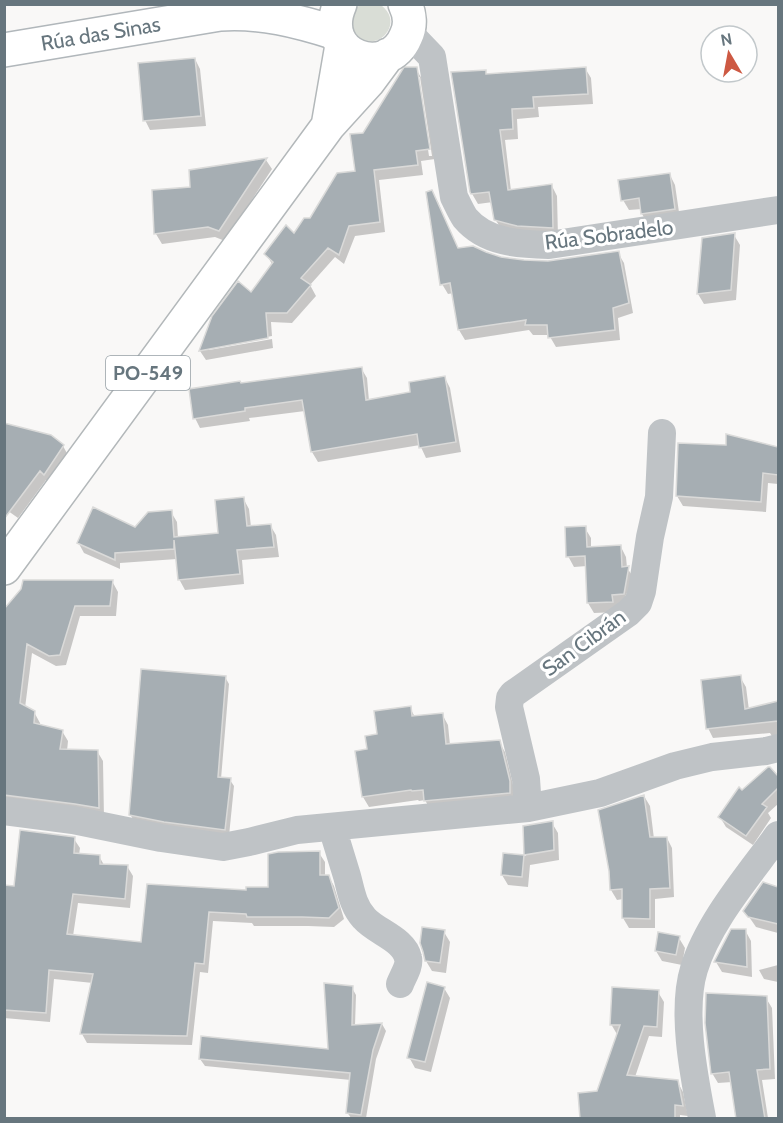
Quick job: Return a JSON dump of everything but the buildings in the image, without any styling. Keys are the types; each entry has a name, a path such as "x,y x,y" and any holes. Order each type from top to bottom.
{"main road":[{"name":"Rúa das Sinas","path":"232,14 265,4"},
{"name":"Rúa das Sinas","path":"4,50 220,14 232,14 263,15 339,28 352,54 363,59 376,59 407,24"},
{"name":"PO-549","path":"4,568 328,126 369,82 407,24"},
{"name":"PO-549","path":"328,126 339,28"}],"street":[{"name":"Rúa Sobradelo","path":"407,24 432,57 454,197 465,217 481,233 514,243 549,245 778,210"},
{"name":"San Cibrán","path":"528,808 526,779 509,707 510,698 628,613 638,603 659,497 662,433"},
{"path":"4,811 73,820 161,838 223,847 297,831 528,808 600,793 675,766 778,748"},
{"path":"332,827 354,904 364,919 398,942 409,959 400,984"},
{"path":"702,1119 690,1039 689,1000 693,970 704,941 778,834"}],"shaded area":[{"path":"360,5 381,5 388,13 389,29 378,40 371,42 363,40 353,30 353,13"}]}
